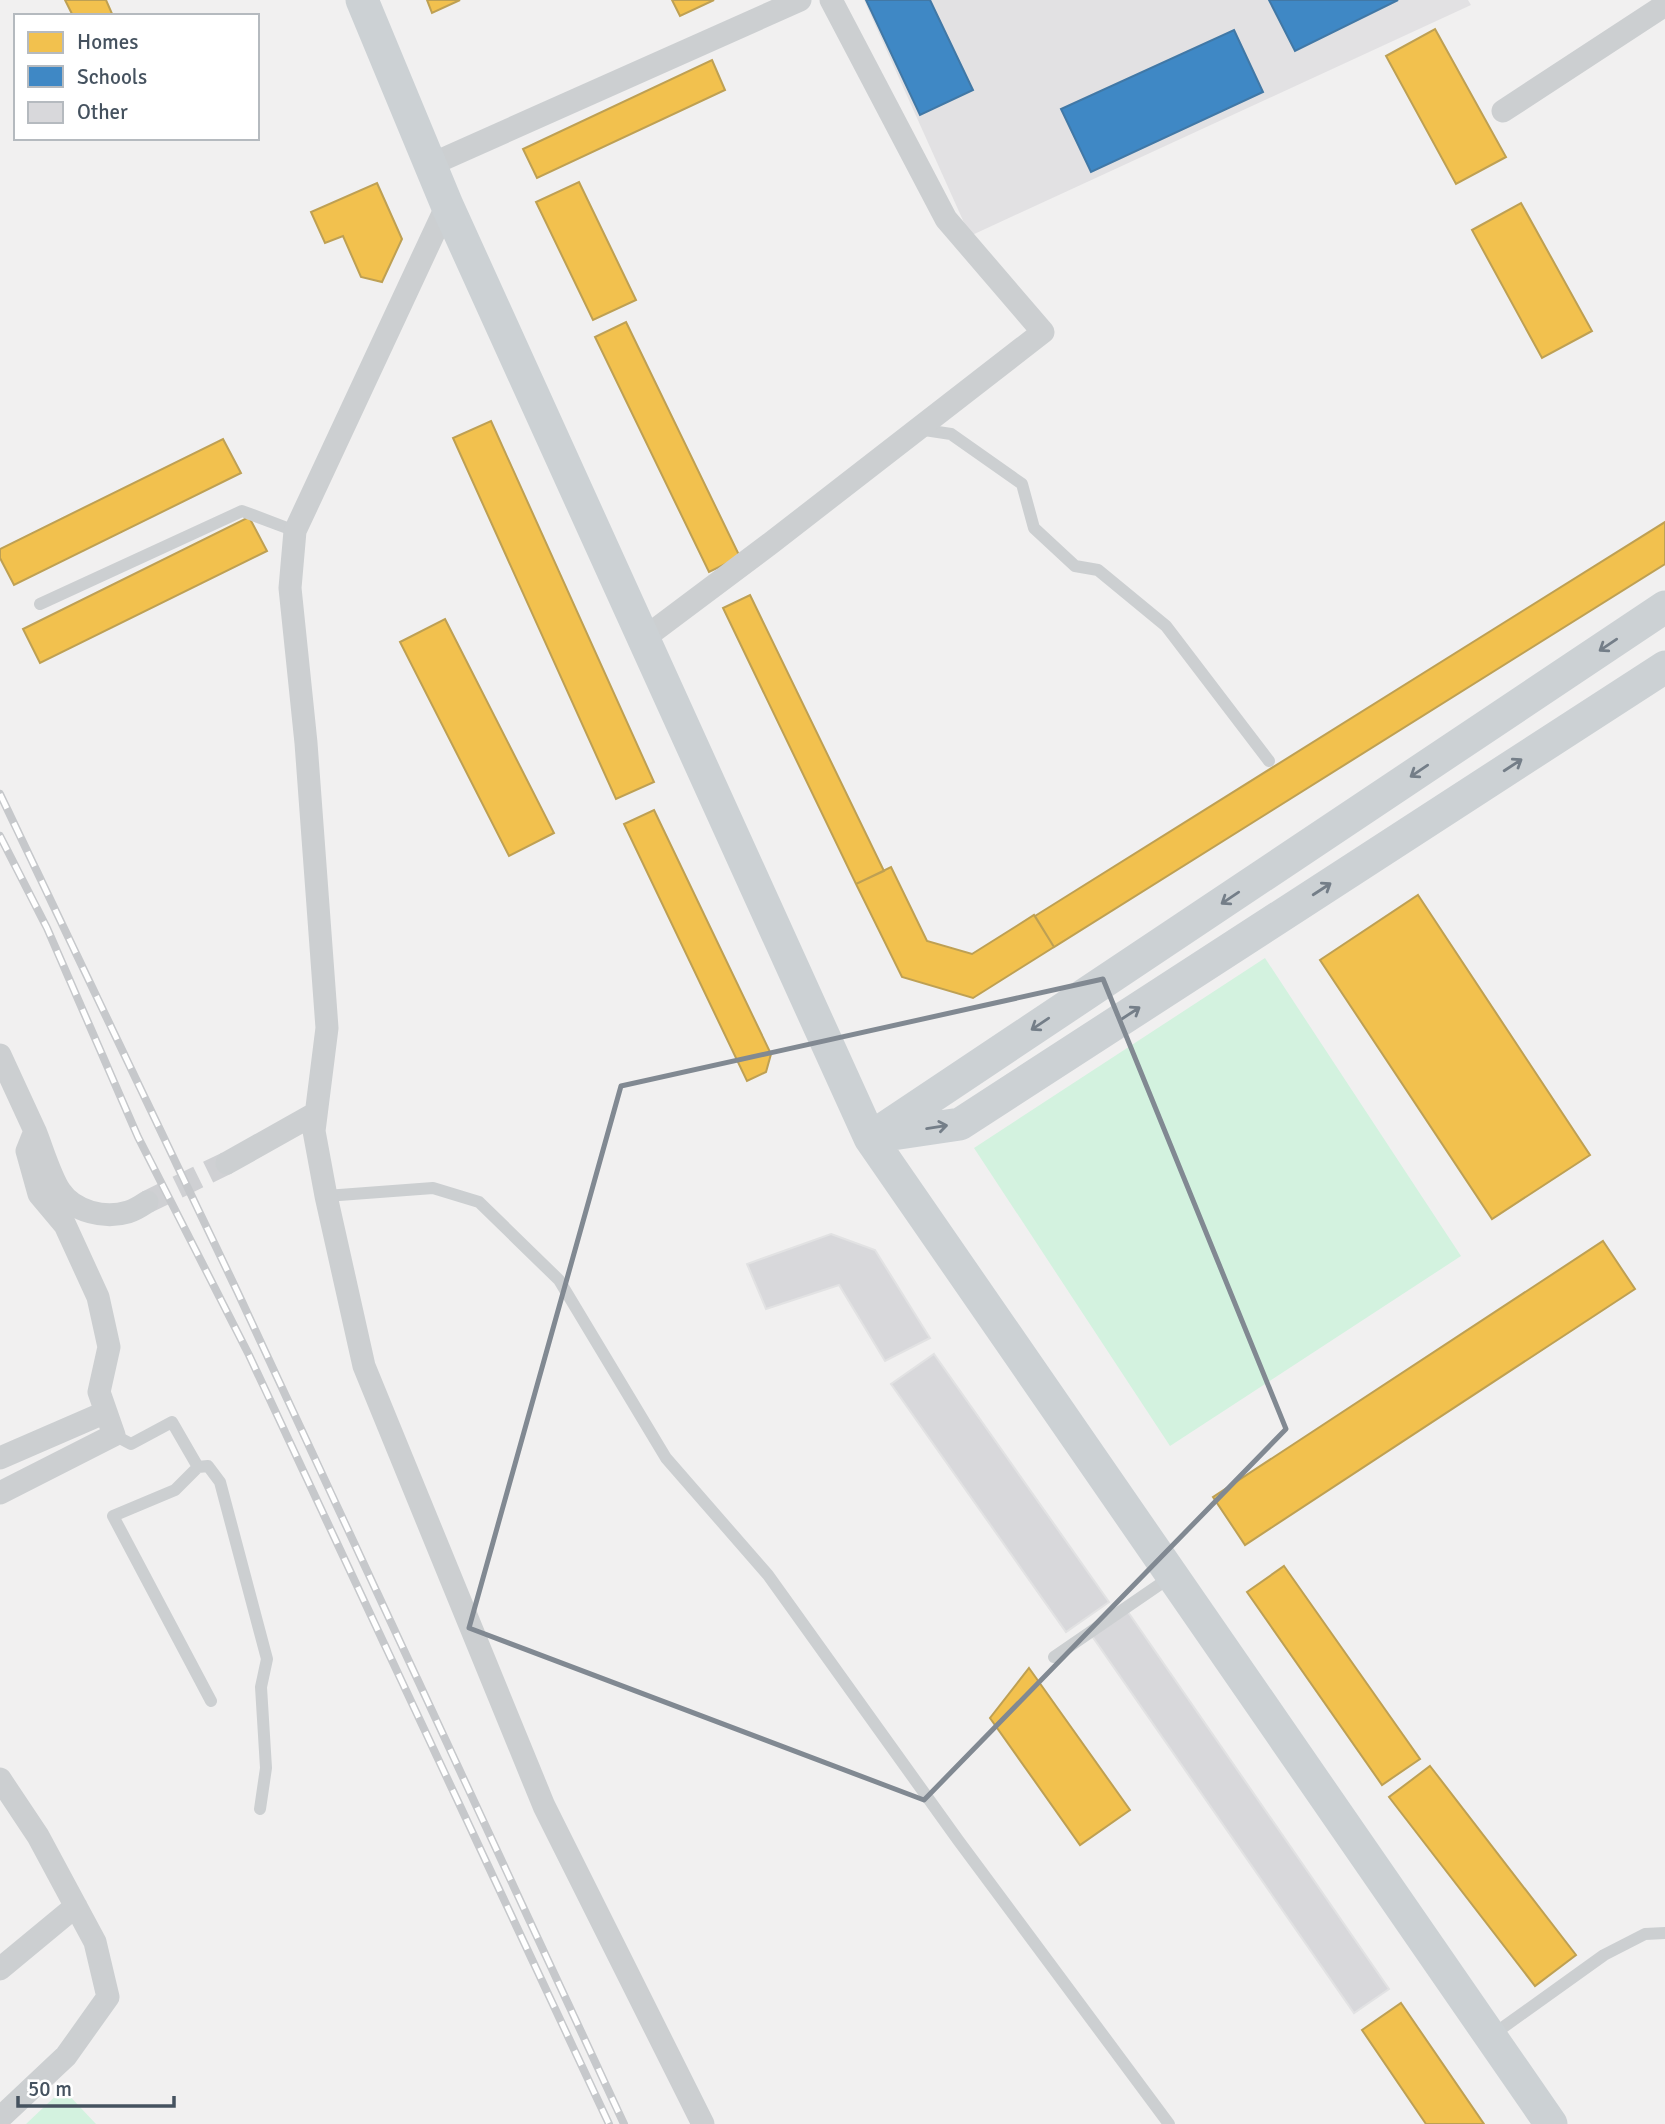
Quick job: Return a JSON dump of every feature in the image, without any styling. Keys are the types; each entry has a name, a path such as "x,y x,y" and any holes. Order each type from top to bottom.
{"main road":[{"path":"362,0 447,205 870,1138 1551,2124"},
{"path":"870,1138 1665,607"},
{"path":"870,1138 960,1124 1665,667"}],"street":[{"path":"430,165 800,0"},
{"path":"643,639 1043,332 946,219 831,0"},
{"path":"1503,111 1665,5"},
{"path":"447,205 295,531 290,588 306,743 327,1028 314,1131 364,1366 544,1805 703,2124"},
{"path":"0,1055 60,1192 74,1205 92,1213 111,1216 130,1212 147,1202"},
{"path":"227,1163 316,1113"},
{"path":"0,1493 114,1435 99,1392 109,1347 98,1297 65,1225 38,1194 27,1151 35,1131"},
{"path":"0,1458 106,1412"},
{"path":"0,1779 38,1836 94,1942 108,1997 66,2056 0,2118"},
{"path":"0,1969 76,1906"}],"lane":[{"path":"918,429 951,434 1022,484 1034,528 1075,566 1098,570 1166,626 1269,761"},
{"path":"40,604 242,511 295,531"},
{"path":"326,1196 433,1188 479,1202 559,1280 666,1458 768,1575 958,1840 1169,2124"},
{"path":"114,1435 131,1444 173,1422 198,1467"},
{"path":"211,1701 113,1516 175,1490 198,1467 208,1466 220,1482 267,1659 261,1687 266,1769 260,1810"},
{"path":"1054,1657 1172,1576"},
{"path":"1490,2036 1604,1955 1645,1934 1665,1933"}],"highlighted area":[{"path":"1103,979 1286,1429 924,1800 469,1628 621,1086"}],"shaded area":[{"path":"864,0 1468,0 1471,5 970,236"}],"green space":[{"path":"1265,958 1461,1256 1170,1446 974,1148"},
{"path":"63,2089 96,2124 26,2124"}],"building: Homes":[{"path":"65,0 106,0 112,14 72,14"},
{"path":"427,0 460,0 432,13"},
{"path":"672,0 714,0 680,16"},
{"path":"1435,29 1506,157 1456,184 1386,56"},
{"path":"712,60 725,90 537,178 523,149"},
{"path":"579,182 636,300 593,320 536,202"},
{"path":"377,183 402,239 382,282 361,277 343,236 325,243 311,212"},
{"path":"1521,203 1592,331 1542,358 1472,230"},
{"path":"626,322 740,557 709,572 595,337"},
{"path":"491,421 654,782 616,799 453,438"},
{"path":"223,439 241,473 14,585 0,558 0,549"},
{"path":"249,517 267,551 40,663 23,629"},
{"path":"1665,522 1665,564 1054,947 1035,916"},
{"path":"750,595 884,871 856,884 723,608"},
{"path":"445,619 554,833 509,856 400,642"},
{"path":"654,810 771,1054 766,1072 747,1081 624,824"},
{"path":"891,867 927,941 972,954 1034,915 1054,947 973,998 902,977 856,884"},
{"path":"1418,895 1590,1155 1492,1219 1320,960"},
{"path":"1603,1241 1635,1289 1245,1545 1213,1497"},
{"path":"1284,1566 1420,1759 1382,1785 1247,1592"},
{"path":"1029,1668 1130,1810 1080,1845 990,1718"},
{"path":"1430,1766 1576,1955 1535,1986 1389,1797"},
{"path":"1401,2003 1484,2124 1426,2124 1362,2030"}],"building: Schools":[{"path":"866,0 930,0 973,90 920,115"},
{"path":"1269,0 1398,0 1295,51"},
{"path":"1234,30 1263,92 1091,172 1061,109"}],"building: Other":[{"path":"831,1234 875,1250 930,1338 885,1361 839,1285 766,1309 747,1264"},
{"path":"934,1354 1109,1602 1066,1632 891,1384"},
{"path":"1128,1612 1389,1989 1354,2013 1092,1636"}],"tunnel":[{"path":"147,1202 227,1163"}],"railway":[{"path":"0,794 238,1293 624,2124"},
{"path":"0,836 47,928 138,1137 249,1355 609,2124"}]}
